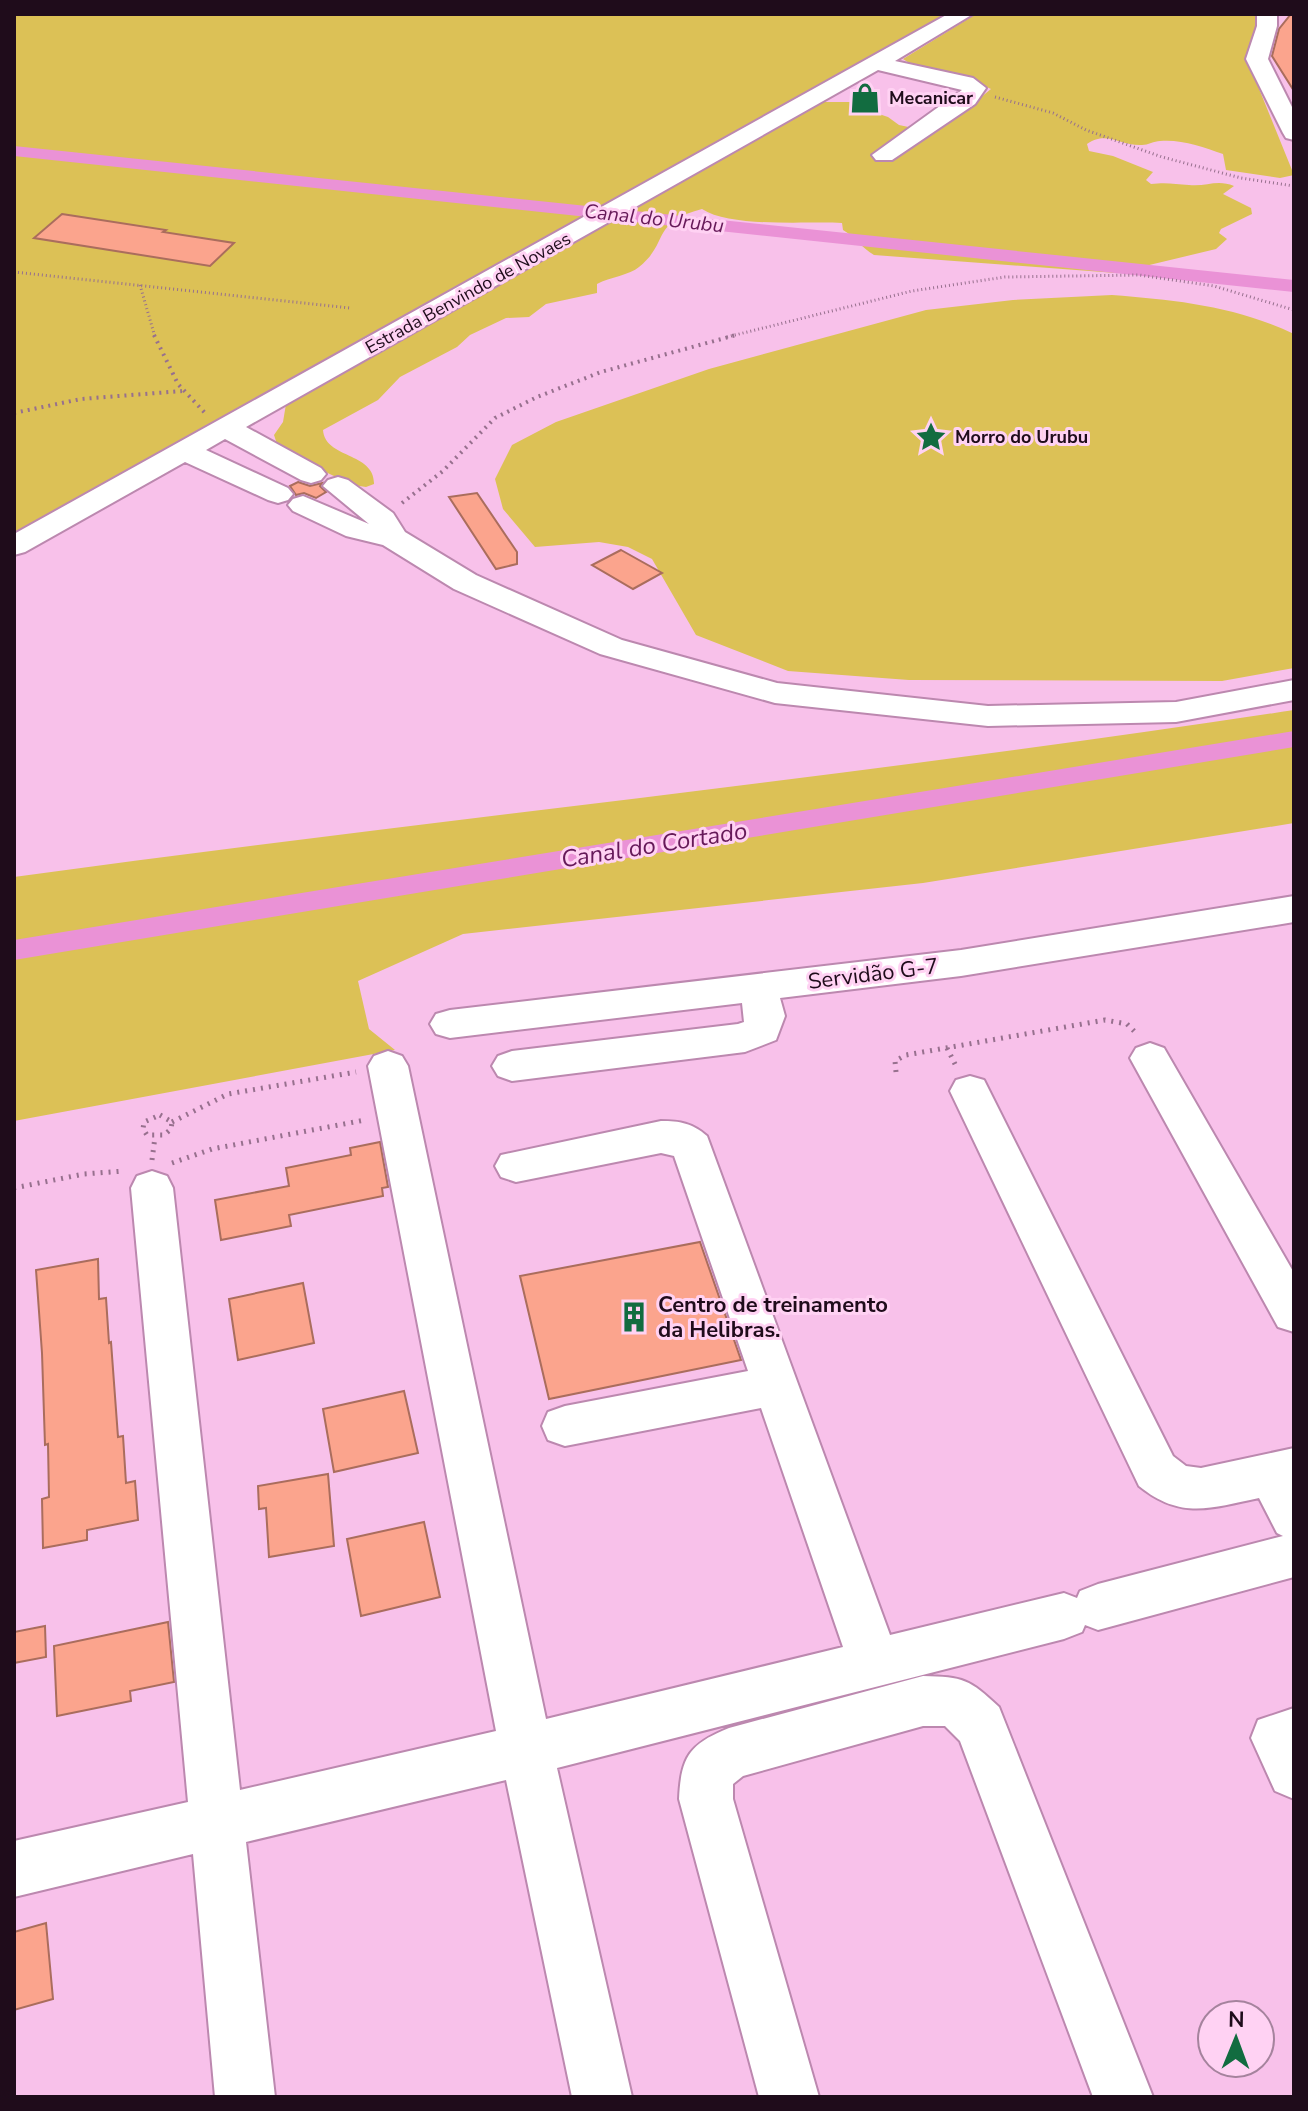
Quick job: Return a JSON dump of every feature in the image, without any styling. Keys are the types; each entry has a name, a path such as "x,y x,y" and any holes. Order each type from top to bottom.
{"street":[{"name":"Estrada Benvindo de Novaes","path":"14,546 963,14"},
{"path":"1267,14 1269,23 1257,50 1257,59 1294,133"},
{"path":"875,63 965,83 973,86 975,91 884,155"},
{"path":"226,428 324,480 465,582 611,647 775,693 988,716 1176,712 1294,690"},
{"path":"185,451 357,530 388,529"},
{"name":"Servidão G-7","path":"450,1024 961,963 1294,909"},
{"path":"512,1066 745,1038 762,1030 765,1016 757,986"},
{"path":"1150,1058 1294,1314"},
{"path":"378,1069 602,2097"},
{"path":"970,1091 1156,1471 1175,1486 1201,1489 1282,1472 1294,1518"},
{"path":"516,1166 661,1137 680,1137 692,1147 875,1664"},
{"path":"151,1175 245,2097"},
{"path":"565,1426 775,1386"},
{"path":"14,1869 526,1750 1081,1612 1294,1555"},
{"path":"789,2097 706,1799 707,1771 729,1754 923,1701 956,1702 980,1725 1123,2097"},
{"path":"1294,1733 1277,1738 1294,1773"}],"path":[{"path":"975,91 1005,103 1036,106 1084,129 1199,168 1239,179 1294,186"},
{"path":"14,272 350,308"},
{"path":"388,529 495,418 537,397 601,372 695,344 912,291 1005,277 1139,275 1214,286 1294,310"},
{"path":"140,285 164,366 182,391 226,428"},
{"path":"14,413 81,399 182,391"},
{"path":"896,1072 895,1061 906,1055 1105,1020 1121,1021 1133,1028 1150,1058"},
{"path":"172,1122 228,1094 378,1069"},
{"path":"14,1188 84,1174 151,1175 212,1149 378,1115"},
{"path":"150,1117 168,1117 172,1122 171,1129 164,1135 147,1135 143,1129 144,1122 150,1117"}],"shaded area":[{"path":"14,14 946,14 14,533"},
{"path":"976,14 1261,14 1249,64 1294,175 1280,178 1226,170 1223,154 1184,142 1160,141 1134,145 1101,138 1094,140 1087,144 1089,151 1113,156 1153,172 1146,180 1151,184 1222,183 1234,186 1223,194 1251,208 1252,214 1221,229 1219,233 1227,239 1216,249 1116,273 874,255 843,230 842,223 750,221 715,215 702,209 675,220 639,267 597,284 597,293 546,304 529,317 506,318 470,335 457,347 400,377 378,400 323,430 332,446 367,466 374,484 366,487 353,485 279,450 274,435 283,422 286,404 820,102 855,102 899,125 918,129 947,125 991,89 924,69 903,59"},
{"path":"1112,295 1182,302 1227,311 1294,334 1294,668 1222,681 909,680 788,671 696,635 652,559 628,547 599,542 535,547 503,509 495,479 512,445 556,422 709,369 926,310 1013,300"},
{"path":"1294,710 1294,823 923,883 463,934 358,981 369,1029 395,1050 14,1121 14,877 815,776"}],"building":[{"path":"1294,14 1294,91 1272,56 1279,29"},
{"path":"62,214 234,243 210,266 34,238"},
{"path":"298,482 310,486 322,483 320,486 326,492 316,498 304,493 296,495 290,486"},
{"path":"477,493 517,552 517,564 496,569 449,497"},
{"path":"621,550 662,573 633,589 592,565"},
{"path":"380,1142 388,1187 382,1188 383,1196 289,1215 291,1226 221,1240 215,1200 289,1186 286,1168 351,1155 350,1148"},
{"name":"Centro de treinamento da Helibras.","path":"700,1242 741,1360 549,1399 520,1276"},
{"path":"98,1259 99,1299 106,1298 111,1342 118,1437 123,1436 126,1483 135,1481 138,1520 87,1530 87,1540 43,1548 42,1499 49,1497 48,1444 45,1445 36,1270"},
{"path":"303,1283 314,1343 238,1360 229,1299"},
{"path":"404,1391 418,1453 334,1472 323,1409"},
{"path":"328,1474 334,1546 269,1557 266,1508 259,1509 258,1486"},
{"path":"424,1522 440,1597 361,1616 347,1539"},
{"path":"168,1622 174,1682 130,1691 131,1701 57,1716 54,1646"},
{"path":"45,1626 46,1657 14,1663 14,1632"},
{"path":"46,1923 53,1999 14,2010 14,1932"}],"waterway":[{"name":"Canal do Urubu","path":"14,151 1294,286"},
{"name":"Canal do Cortado","path":"14,950 1294,739"}],"place":[{"name":"Mecanicar","path":"865,98"},
{"name":"Morro do Urubu","path":"931,437"},
{"name":"Centro de treinamento da Helibras.","path":"634,1317"}]}
